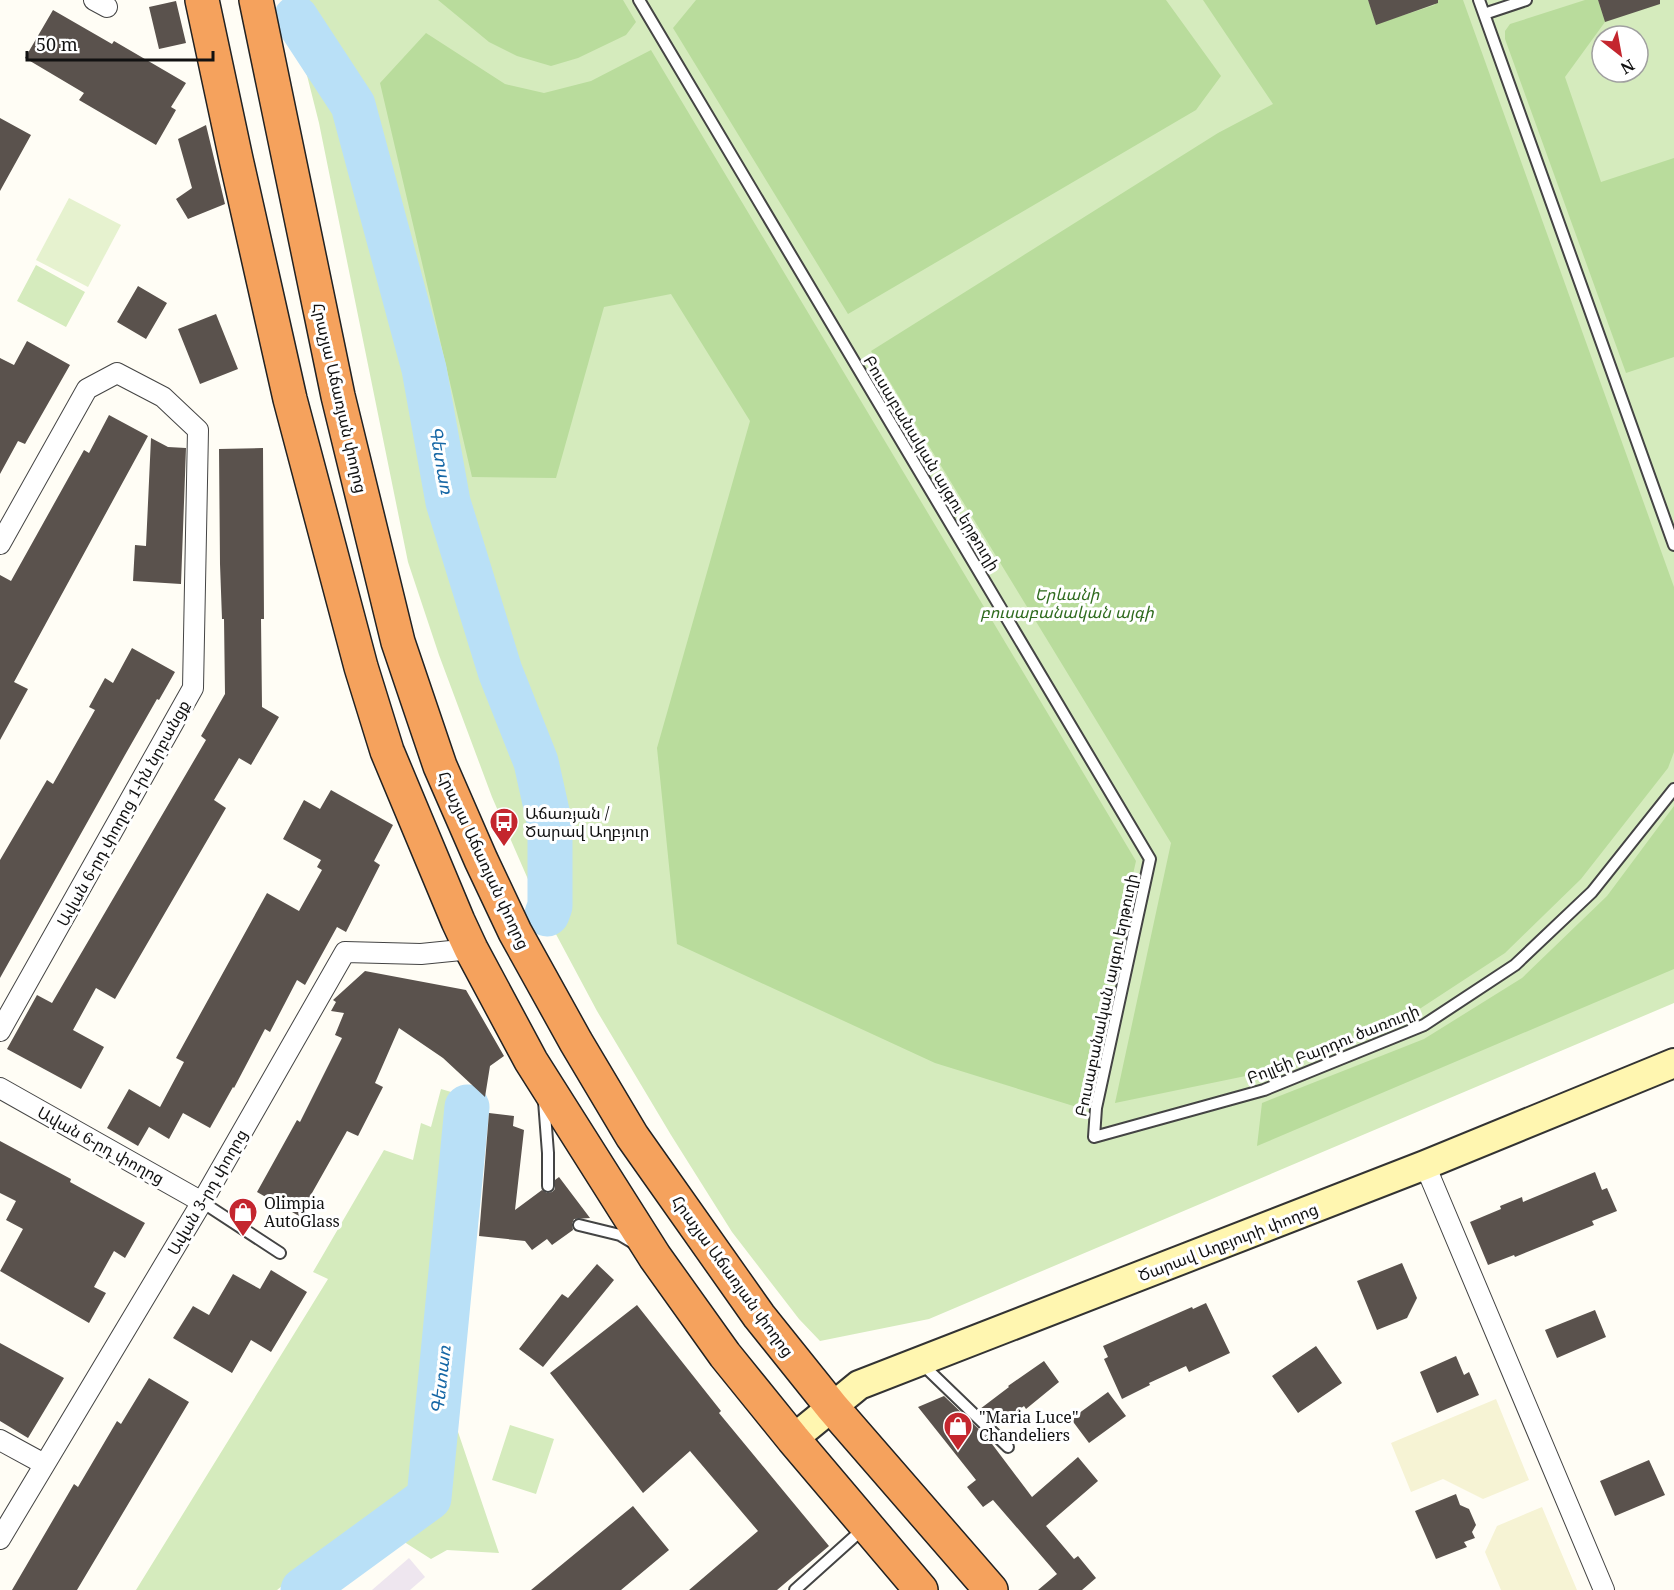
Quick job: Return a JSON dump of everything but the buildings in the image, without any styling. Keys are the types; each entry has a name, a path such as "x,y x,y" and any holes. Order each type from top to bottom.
{"highway":[{"path":"202,0 290,399 361,667 387,752 471,949 543,1080 655,1257 725,1355 921,1590"},
{"name":"Հրաչյա Աճառյան փողոց","path":"256,0 343,418 398,642 440,766 515,932 576,1042 632,1136 759,1316 832,1407 991,1590"}],"main road":[{"name":"Ծարավ Աղբյուրի փողոց","path":"793,1439 859,1385 1425,1166 1674,1063"}],"street":[{"name":"Ավան 6-րդ փողոց 1-ին նրբանցք","path":"0,544 87,390 117,373 163,397 198,430 193,688 0,1031"},
{"name":"Ավան 3-րդ փողոց","path":"0,1539 202,1202 345,952 421,954 471,949"},
{"name":"Ավան 6-րդ փողոց","path":"0,1088 202,1202"},
{"path":"1425,1166 1604,1590"},
{"path":"0,1440 44,1464"}],"lane":[{"name":"Բուսաբանական այգու երթուղի","path":"639,0 1150,859 1096,1108 1094,1137"},
{"path":"1479,0 1674,545"},
{"path":"1484,14 1526,0"},
{"name":"Բոլլեի Բարդու ծառուղի","path":"1094,1137 1264,1090 1424,1025 1515,965 1558,925 1592,892 1674,789"},
{"path":"543,1080 548,1186"},
{"path":"202,1202 280,1253"},
{"path":"579,1225 620,1235 655,1257"},
{"path":"920,1361 1008,1447"},
{"path":"795,1590 866,1526"}],"shaded area":[{"path":"1496,1399 1529,1480 1483,1499 1443,1479 1411,1492 1391,1443"},
{"path":"1542,1507 1577,1590 1501,1590 1485,1552 1497,1526"},
{"path":"409,1558 425,1577 410,1590 372,1590"}],"green space":[{"name":"Երևանի բուսաբանական այգի","path":"288,0 1674,0 1674,1003 929,1319 820,1341 799,1319 732,1232 597,1011 534,893 492,797 439,655 408,562 319,123"},
{"path":"438,0 623,0 636,22 626,35 578,58 551,66 517,56 489,42"},
{"path":"696,0 1166,0 1221,76 1196,110 848,314 673,28"},
{"path":"1203,0 1368,0 1376,24 1435,5 1434,0 1463,0 1674,587 1674,752 1668,768 1581,879 1505,953 1421,1008 1265,1072 1115,1103 1171,843 871,351 1218,133 1273,104"},
{"path":"1585,0 1598,0 1605,22 1590,24 1590,43 1565,77 1601,182 1674,158 1674,357 1626,373 1505,39 1505,31 1510,24"},
{"path":"426,33 505,84 544,93 591,81 651,50 1136,861 1080,1108 935,1063 677,944 657,748 750,421 671,294 604,307 556,478 472,477 380,83"},
{"path":"69,198 121,225 88,287 36,260"},
{"path":"36,265 85,292 66,327 17,301"},
{"path":"1674,806 1674,969 1257,1146 1262,1103 1424,1039 1522,978 1607,896"},
{"path":"441,1089 482,1101 450,1404 499,1553 447,1550 431,1559 376,1524 344,1541 308,1565 277,1590 136,1590 328,1279 313,1272 384,1150 413,1160 421,1123 431,1127"},
{"path":"510,1425 554,1439 536,1494 492,1480"}],"waterway":[{"name":"Գետառ","path":"296,18 353,105 424,369 448,502 500,671 536,762 550,825 550,906 547,914"},
{"name":"Գետառ","path":"303,1590 429,1498 467,1107"}],"place":[{"name":"Աճառյան / Ծարավ Աղբյուր","path":"504,848"},
{"name":"Olimpia AutoGlass","path":"243,1238"},
{"name":"\"Maria Luce\" Chandeliers","path":"958,1452"}]}
